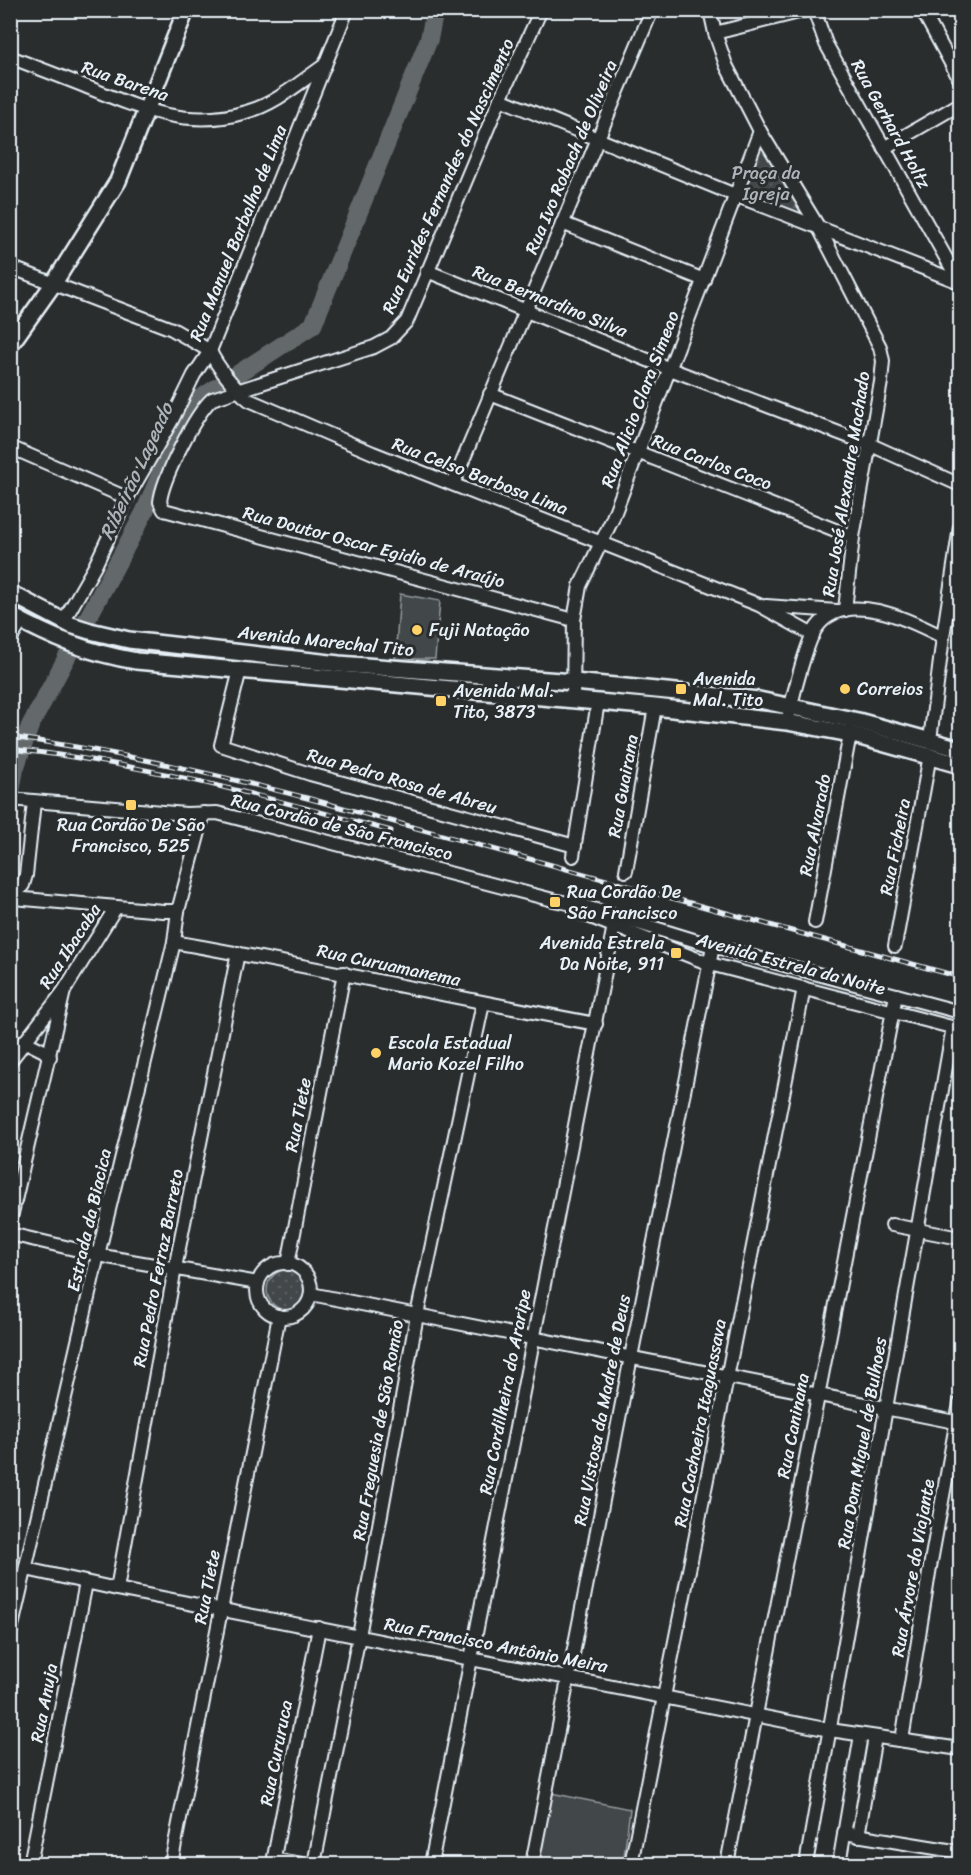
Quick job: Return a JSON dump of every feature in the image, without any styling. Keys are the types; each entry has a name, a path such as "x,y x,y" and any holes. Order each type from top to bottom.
{"main road":[{"path":"10,345 54,283 118,181 186,10"},
{"name":"Avenida Marechal Tito","path":"10,593 67,623 90,632 153,644 339,664 574,682 791,705 858,721 930,748 960,765"},
{"name":"Avenida Marechal Tito","path":"16,618 62,642 105,656 136,662 655,707 787,722 930,748 960,749"}],"street":[{"name":"Rua Eurides Fernandes do Nascimento","path":"164,510 160,502 164,486 187,436 206,404 218,396 239,392 374,347 391,338 407,321 541,10"},
{"name":"Rua Ivo Robach de Oliveira","path":"453,484 652,10"},
{"name":"Rua José Alexandre Machado","path":"710,10 726,65 760,131 819,228 880,347 883,362 881,382 841,610"},
{"path":"715,33 807,10"},
{"name":"Rua Gerhard Holtz","path":"814,10 826,44 960,283"},
{"path":"922,10 960,80"},
{"name":"Rua Manuel Barbalho de Lima","path":"67,623 127,498 172,420 194,375 212,356 345,12"},
{"name":"Rua Barena","path":"10,57 146,111 194,119 221,118 248,112 275,100 326,64"},
{"path":"501,99 735,195 960,283"},
{"path":"884,148 960,104"},
{"name":"Rua Alicio Clara Simeao","path":"573,699 574,620 580,586 602,543 638,452 760,131"},
{"path":"562,224 704,280"},
{"path":"10,267 172,329 212,356"},
{"name":"Rua Bernardino Silva","path":"427,271 670,369 871,445 960,485"},
{"name":"Rua Celso Barbosa Lima","path":"212,356 239,392 249,400 298,423 759,605 813,635"},
{"name":"Rua Carlos Coco","path":"490,394 853,537"},
{"path":"10,447 127,498"},
{"name":"Rua Doutor Oscar Egidio de Araújo","path":"164,510 574,620"},
{"name":"Rua Ficheira","path":"895,946 930,748 943,637 960,527"},
{"name":"Rua Celso Barbosa Lima","path":"759,605 841,610 863,609 899,617 943,637"},
{"path":"787,722 813,635 824,619 841,610"},
{"path":"10,640 16,618"},
{"name":"Rua Pedro Rosa de Abreu","path":"240,670 220,745 310,774 574,851 598,702"},
{"name":"Rua Guairana","path":"626,871 655,707"},
{"name":"Rua Alvarado","path":"815,922 850,734"},
{"name":"Rua Cordão de São Francisco","path":"10,799 186,814 216,813 553,900 615,921"},
{"path":"12,900 23,885 26,875 30,801"},
{"name":"Estrada da Biacica","path":"10,1635 14,1602 26,1569 98,1255 174,942 178,910 204,813"},
{"path":"12,900 163,911 178,910"},
{"name":"Rua Ibacaba","path":"10,1062 64,991 117,907"},
{"name":"Avenida Estrela da Noite","path":"615,921 960,1012"},
{"name":"Avenida Estrela da Noite","path":"615,921 710,964 957,1028"},
{"name":"Rua Cordilheira do Araripe","path":"431,1864 615,921"},
{"name":"Rua Curuamanema","path":"174,942 344,973 483,1003 596,1024"},
{"name":"Rua Vistosa da Madre de Deus","path":"532,1864 713,946"},
{"name":"Rua Pedro Ferraz Barreto","path":"117,1589 175,1268 238,953"},
{"name":"Rua Tiete","path":"288,1264 344,973"},
{"name":"Rua Cachoeira Itaguassava","path":"631,1864 804,988"},
{"path":"10,1222 64,991"},
{"name":"Rua Caninana","path":"727,1864 896,995"},
{"name":"Rua Freguesia de São Romão","path":"314,1864 359,1636 417,1315 483,1003"},
{"name":"Rua Dom Miguel de Bulhoes","path":"806,1864 917,1230 957,1028"},
{"path":"24,1041 44,1051 50,1057"},
{"path":"892,1225 960,1238"},
{"path":"10,1234 98,1255 258,1283"},
{"path":"288,1264 303,1271 311,1294 303,1309 288,1316 279,1316 264,1308 257,1292 258,1283 266,1270 272,1266 288,1264"},
{"path":"311,1294 959,1423"},
{"name":"Rua Tiete","path":"171,1864 279,1316"},
{"name":"Rua Árvore do Viajante","path":"902,1740 930,1567 959,1423 960,1403"},
{"name":"Rua Francisco Antônio Meira","path":"26,1569 220,1610 830,1730 960,1749"},
{"name":"Rua Anuja","path":"30,1864 86,1583"},
{"name":"Rua Cururuca","path":"301,1864 276,1860 274,1857 319,1629"},
{"path":"838,1864 861,1735"},
{"path":"858,1836 875,1737"},
{"path":"844,1833 960,1852"}],"green space":[{"name":"Praça da Igreja","path":"761,135 818,227 739,195"},
{"name":"Fuji Natação","path":"400,594 440,601 435,659 395,659"},
{"path":"287,1270 301,1276 307,1290 301,1304 287,1310 273,1304 267,1290 273,1276"},
{"path":"551,1793 630,1809 623,1864 537,1864"}],"waterway":[{"name":"Ribeirão Lageado","path":"10,797 15,769 30,726 144,513 190,405 313,325 429,39 435,10"}],"railway":[{"path":"10,737 85,748 160,763 307,798 960,977"},
{"path":"10,749 106,763 202,782 391,831"}],"place":[{"name":"Fuji Natação","path":"417,630"},
{"name":"Avenida Mal. Tito","path":"681,689"},
{"name":"Correios","path":"845,689"},
{"name":"Avenida Mal. Tito, 3873","path":"441,701"},
{"name":"Rua Cordão De São Francisco, 525","path":"131,805"},
{"name":"Rua Cordão De São Francisco","path":"555,902"},
{"name":"Avenida Estrela Da Noite, 911","path":"676,953"},
{"name":"Escola Estadual Mario Kozel Filho","path":"376,1053"}]}
